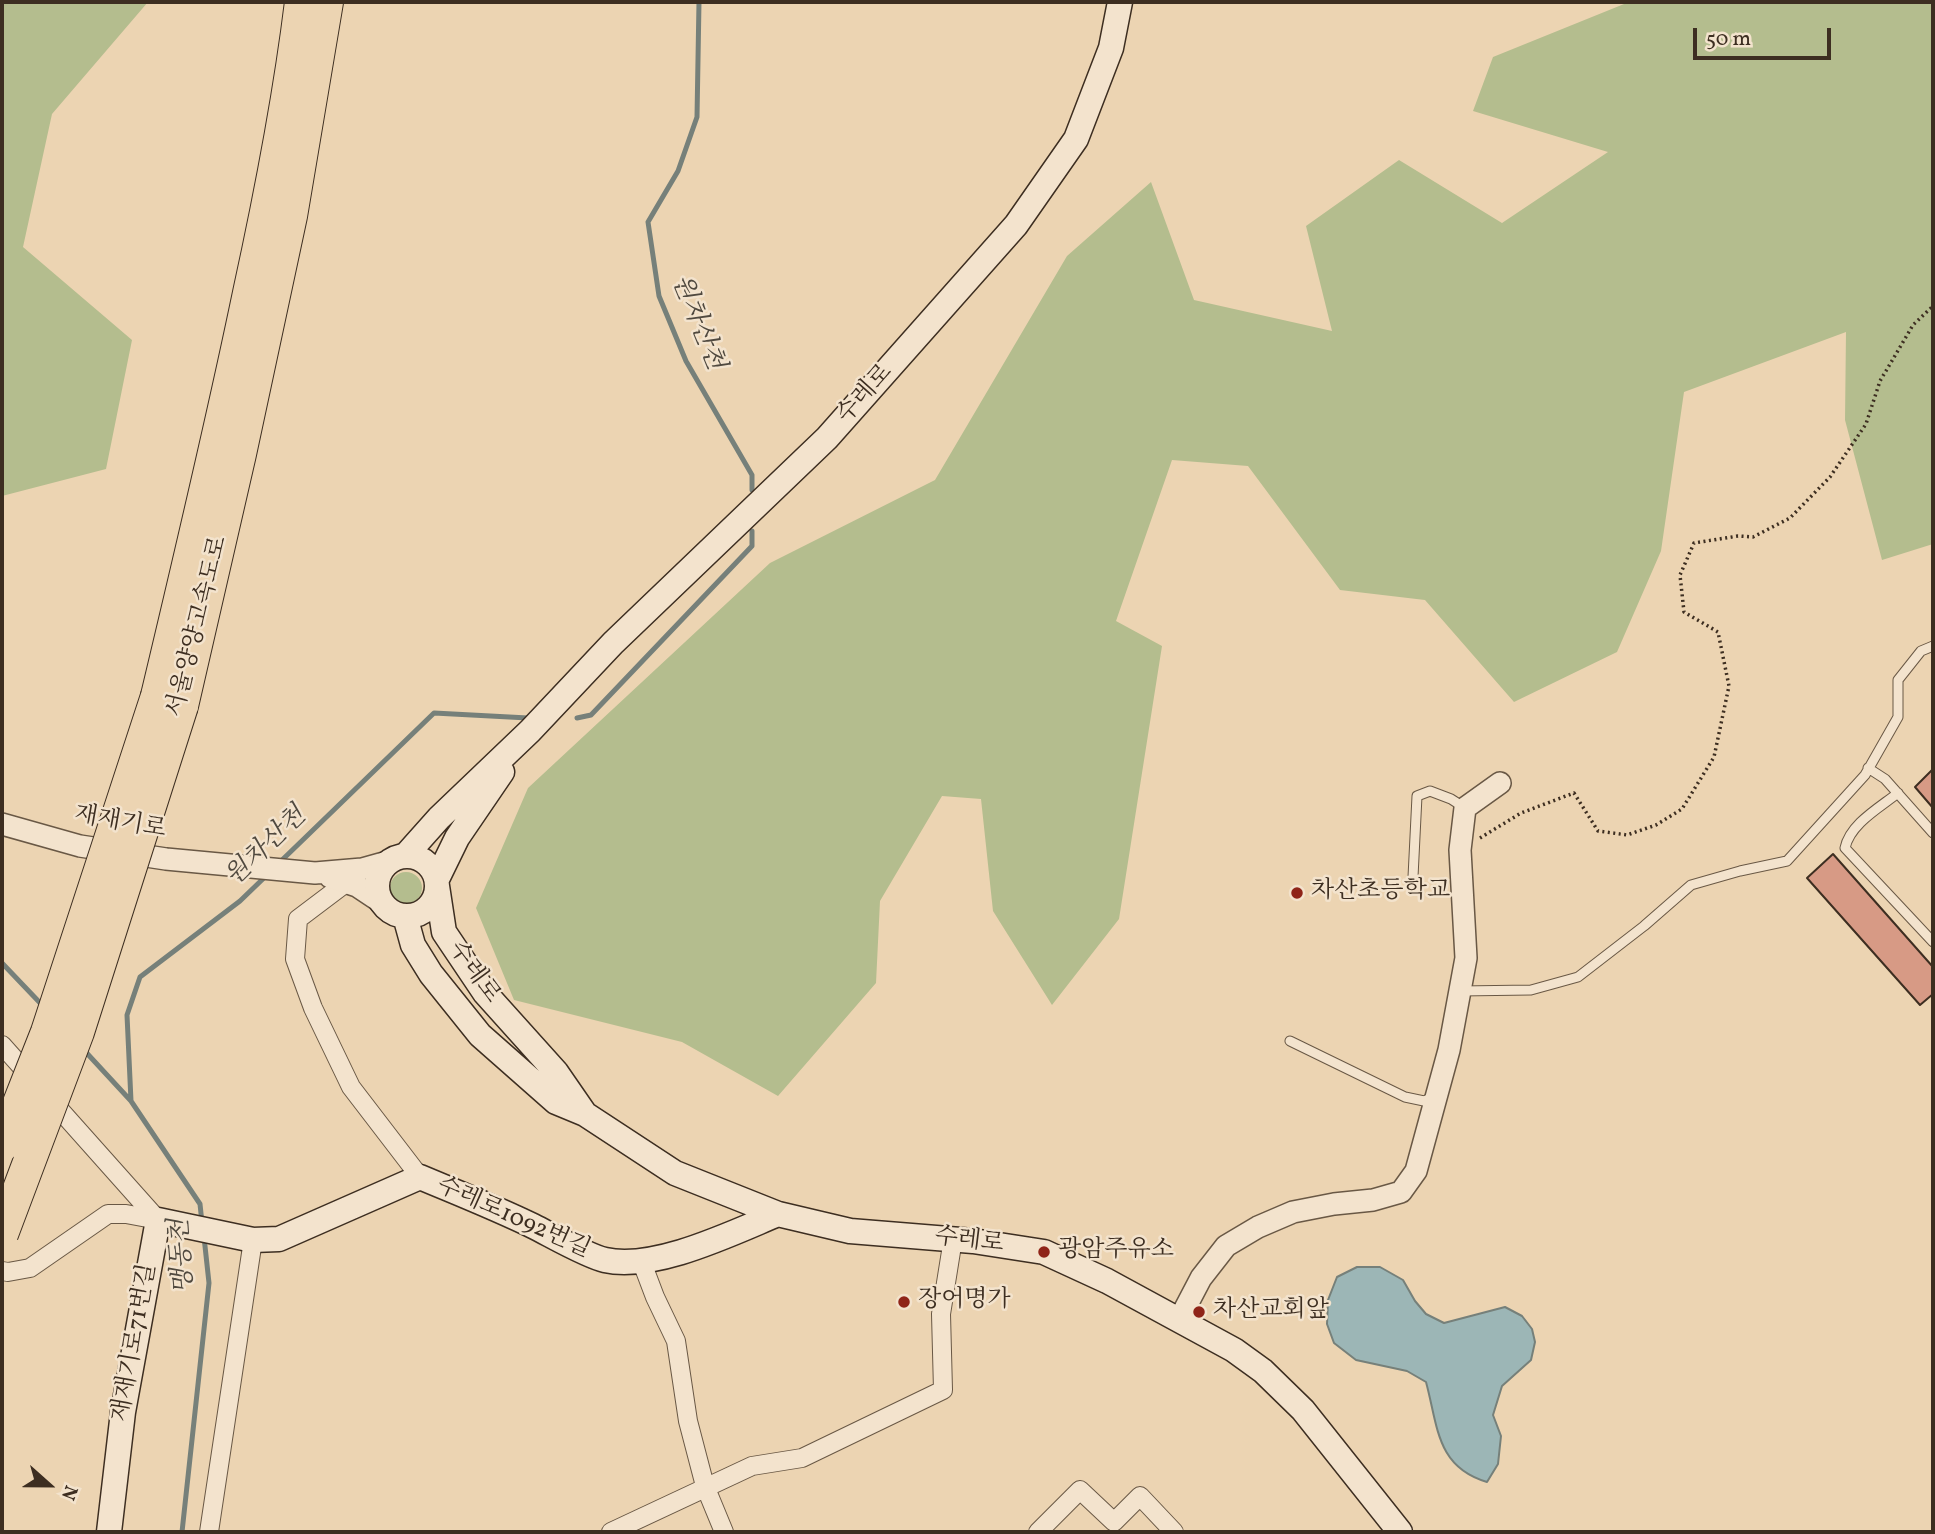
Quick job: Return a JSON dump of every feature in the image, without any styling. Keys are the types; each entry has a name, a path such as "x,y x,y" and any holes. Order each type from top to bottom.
{"highway":[{"name":"서울양양고속도로","path":"2,1146 169,701 216,451 264,223 301,2"},
{"name":"서울양양고속도로","path":"2,1234 78,1032 240,454 291,216 328,10"}],"main road":[{"name":"수레로","path":"397,859 530,731 613,643 827,438 1016,225 1076,139 1111,48 1120,2"},
{"name":"수레로","path":"530,731 457,838 437,883 444,932 485,993 556,1072 585,1114"},
{"path":"397,859 426,861 437,883 435,898 428,908 417,915 405,916 391,912 381,902 376,881 380,871 397,859"},
{"name":"수레로","path":"405,916 413,945 431,974 480,1035 556,1102 585,1114 675,1173 778,1214 850,1231 953,1239 1044,1252 1107,1280 1234,1350 1264,1371 1303,1410 1400,1532"},
{"name":"수레로1092번길","path":"158,1220 253,1240 279,1239 420,1177 604,1260 641,1260 658,1259 731,1234 778,1214"},
{"name":"재재기로71번길","path":"108,1532 123,1412 158,1220"}],"street":[{"path":"1179,1320 1201,1278 1226,1247 1258,1227 1293,1212 1373,1200 1401,1192 1416,1171 1449,1050 1466,958 1460,850 1465,808 1500,783"},
{"name":"재재기로","path":"2,824 80,846 166,859 315,873"},
{"path":"315,873 362,869 397,859"},
{"path":"315,873 357,886 381,902"},
{"path":"347,882 298,919 295,959 313,1008 351,1087 420,1177"},
{"path":"2,1045 158,1220"},
{"path":"2,1271 30,1268 108,1214 127,1214 158,1220"},
{"path":"611,1532 752,1466 802,1458 943,1390 941,1314 953,1239"},
{"path":"209,1532 253,1240"},
{"path":"641,1260 654,1297 676,1341 688,1420 705,1486 724,1532"},
{"path":"1038,1532 1080,1490 1114,1522 1140,1496 1174,1532"},
{"path":"1373,1500 1383,1532"}],"lane":[{"path":"1460,991 1531,990 1578,976 1691,886 1740,871 1787,861 1865,775 1898,717 1898,680 1921,651 1933,646"},
{"path":"1868,768 1885,779 1933,833"},
{"path":"1413,877 1417,796 1430,791 1465,808"},
{"path":"1898,793 1859,824 1847,838 1846,848 1933,942"},
{"path":"1290,1041 1405,1097 1424,1101 1436,1095"}],"path":[{"path":"1460,850 1521,813 1574,793 1598,831 1627,835 1656,825 1682,809 1714,757 1729,686 1718,632 1684,612 1680,575 1693,542 1738,536 1753,537 1790,518 1830,477 1866,424 1880,380 1913,325 1933,306"}],"green space":[{"path":"2,2 148,2 52,114 23,247 132,340 106,469 2,496"},
{"path":"1629,2 1933,2 1933,544 1882,560 1845,420 1846,332 1684,392 1661,551 1617,652 1514,702 1425,600 1340,590 1248,466 1172,460 1116,621 1162,646 1119,919 1052,1005 993,911 981,799 942,796 880,901 876,983 778,1096 682,1042 514,1000 476,908 528,788 770,563 935,480 1067,256 1151,182 1194,300 1332,331 1306,226 1399,160 1502,223 1608,152 1473,111 1493,57"},
{"path":"406,872 417,877 422,888 417,899 406,904 395,899 390,888 395,877"}],"water":[{"path":"1357,1267 1380,1267 1403,1280 1426,1314 1444,1323 1505,1307 1522,1316 1532,1329 1535,1342 1531,1360 1502,1386 1493,1415 1501,1436 1498,1464 1487,1482 1470,1475 1448,1455 1437,1429 1426,1382 1407,1371 1356,1360 1334,1343 1327,1324 1328,1300 1337,1277"}],"building":[{"path":"1933,769 1933,808 1915,787"},
{"path":"1833,854 1933,967 1933,994 1920,1005 1807,878"}],"waterway":[{"name":"원차산천","path":"699,2 697,117 678,171 648,222 659,296 686,361 752,475 752,490"},
{"name":"원차산천","path":"577,718 591,715 752,546 752,531"},
{"name":"원차산천","path":"280,862 434,713 528,718"},
{"name":"원차산천","path":"131,1101 127,1015 140,977 240,901 268,874"},
{"name":"맹동천","path":"2,963 43,1006"},
{"name":"맹동천","path":"83,1049 131,1101 200,1204 202,1223"},
{"name":"맹동천","path":"182,1532 209,1283 204,1237"}],"place":[{"name":"차산초등학교","path":"1297,893"},
{"name":"광암주유소","path":"1044,1252"},
{"name":"장어명가","path":"904,1302"},
{"name":"차산교회앞","path":"1199,1312"}]}
